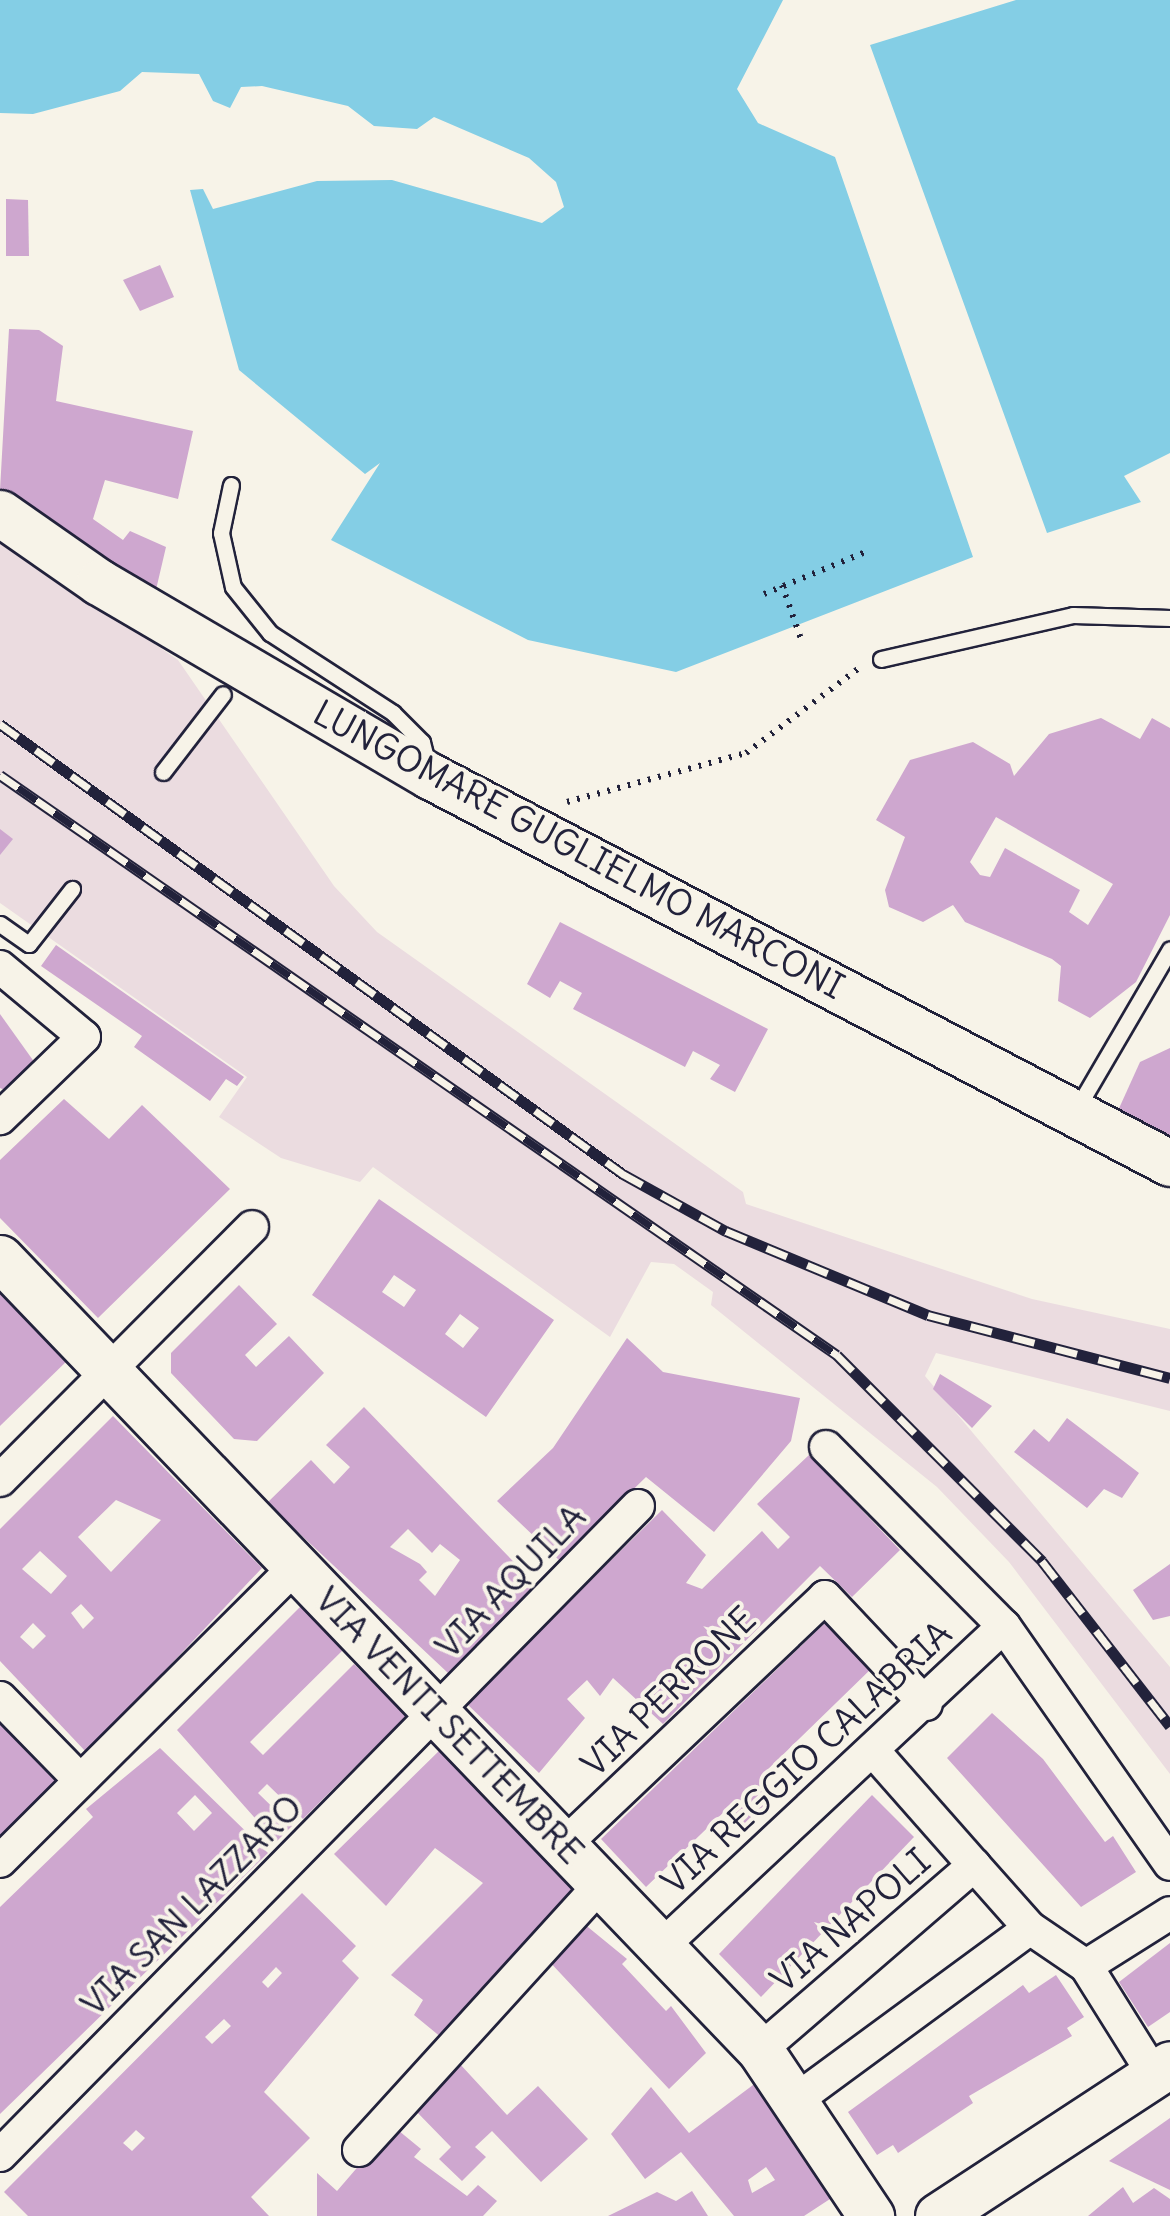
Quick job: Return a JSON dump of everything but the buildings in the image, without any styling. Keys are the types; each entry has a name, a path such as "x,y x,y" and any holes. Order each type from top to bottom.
{"street":[{"name":"LUNGOMARE GUGLIELMO MARCONI","path":"0,513 99,582 430,776 1170,1163"},
{"path":"0,967 84,1037 0,1118"},
{"path":"0,1480 252,1227"},
{"name":"VIA VENTI SETTEMBRE","path":"0,1258 566,1843 760,2050 870,2216"},
{"path":"826,1447 1004,1626 1170,1864"},
{"name":"VIA AQUILA","path":"438,1712 638,1506"},
{"path":"0,1861 295,1566"},
{"name":"VIA PERRONE","path":"566,1843 825,1596 926,1704"},
{"name":"VIA REGGIO CALABRIA","path":"662,1946 876,1754 1004,1626"},
{"path":"0,1698 80,1779"},
{"name":"VIA SAN LAZZARO","path":"0,2155 438,1712"},
{"path":"876,1754 974,1865"},
{"name":"VIA NAPOLI","path":"760,2050 974,1865 1030,1928 1086,1966"},
{"path":"360,2150 603,1882"},
{"path":"938,2216 1162,2069 1086,1966 1170,1913"},
{"path":"796,2100 1030,1928"}],"lane":[{"path":"231,485 220,533 234,587 267,637 393,713 422,742 430,776"},
{"path":"880,659 1073,615 1170,618"},
{"path":"163,772 223,694"},
{"path":"0,924 29,944 72,889"},
{"path":"1074,1114 1170,949"}],"path":[{"path":"764,594 868,551"},
{"path":"782,585 801,639"},
{"path":"532,832 572,798 746,752 880,659"}],"shaded area":[{"path":"0,538 178,660 334,886 377,932 743,1192 746,1204 1032,1299 1170,1329 1170,1411 936,1353 925,1376 1170,1667 1170,1774 1009,1562 937,1487 711,1305 713,1292 674,1264 651,1262 610,1337 373,1167 360,1182 281,1158 219,1117 247,1077 0,903"}],"water":[{"path":"0,0 783,0 737,89 758,123 835,157 973,557 676,672 528,640 331,540 380,463 365,474 239,370 190,190 203,189 213,209 317,181 392,180 542,223 564,207 556,182 529,158 434,117 417,129 374,126 348,106 262,86 241,87 230,108 213,101 199,74 142,72 120,91 33,114 0,113"},
{"path":"1016,0 1170,0 1170,453 1124,476 1141,502 1047,533 870,45"}],"railway":[{"path":"0,724 623,1174 726,1231 928,1315 1170,1378"},
{"path":"0,775 837,1355 1042,1561 1170,1726"}]}
